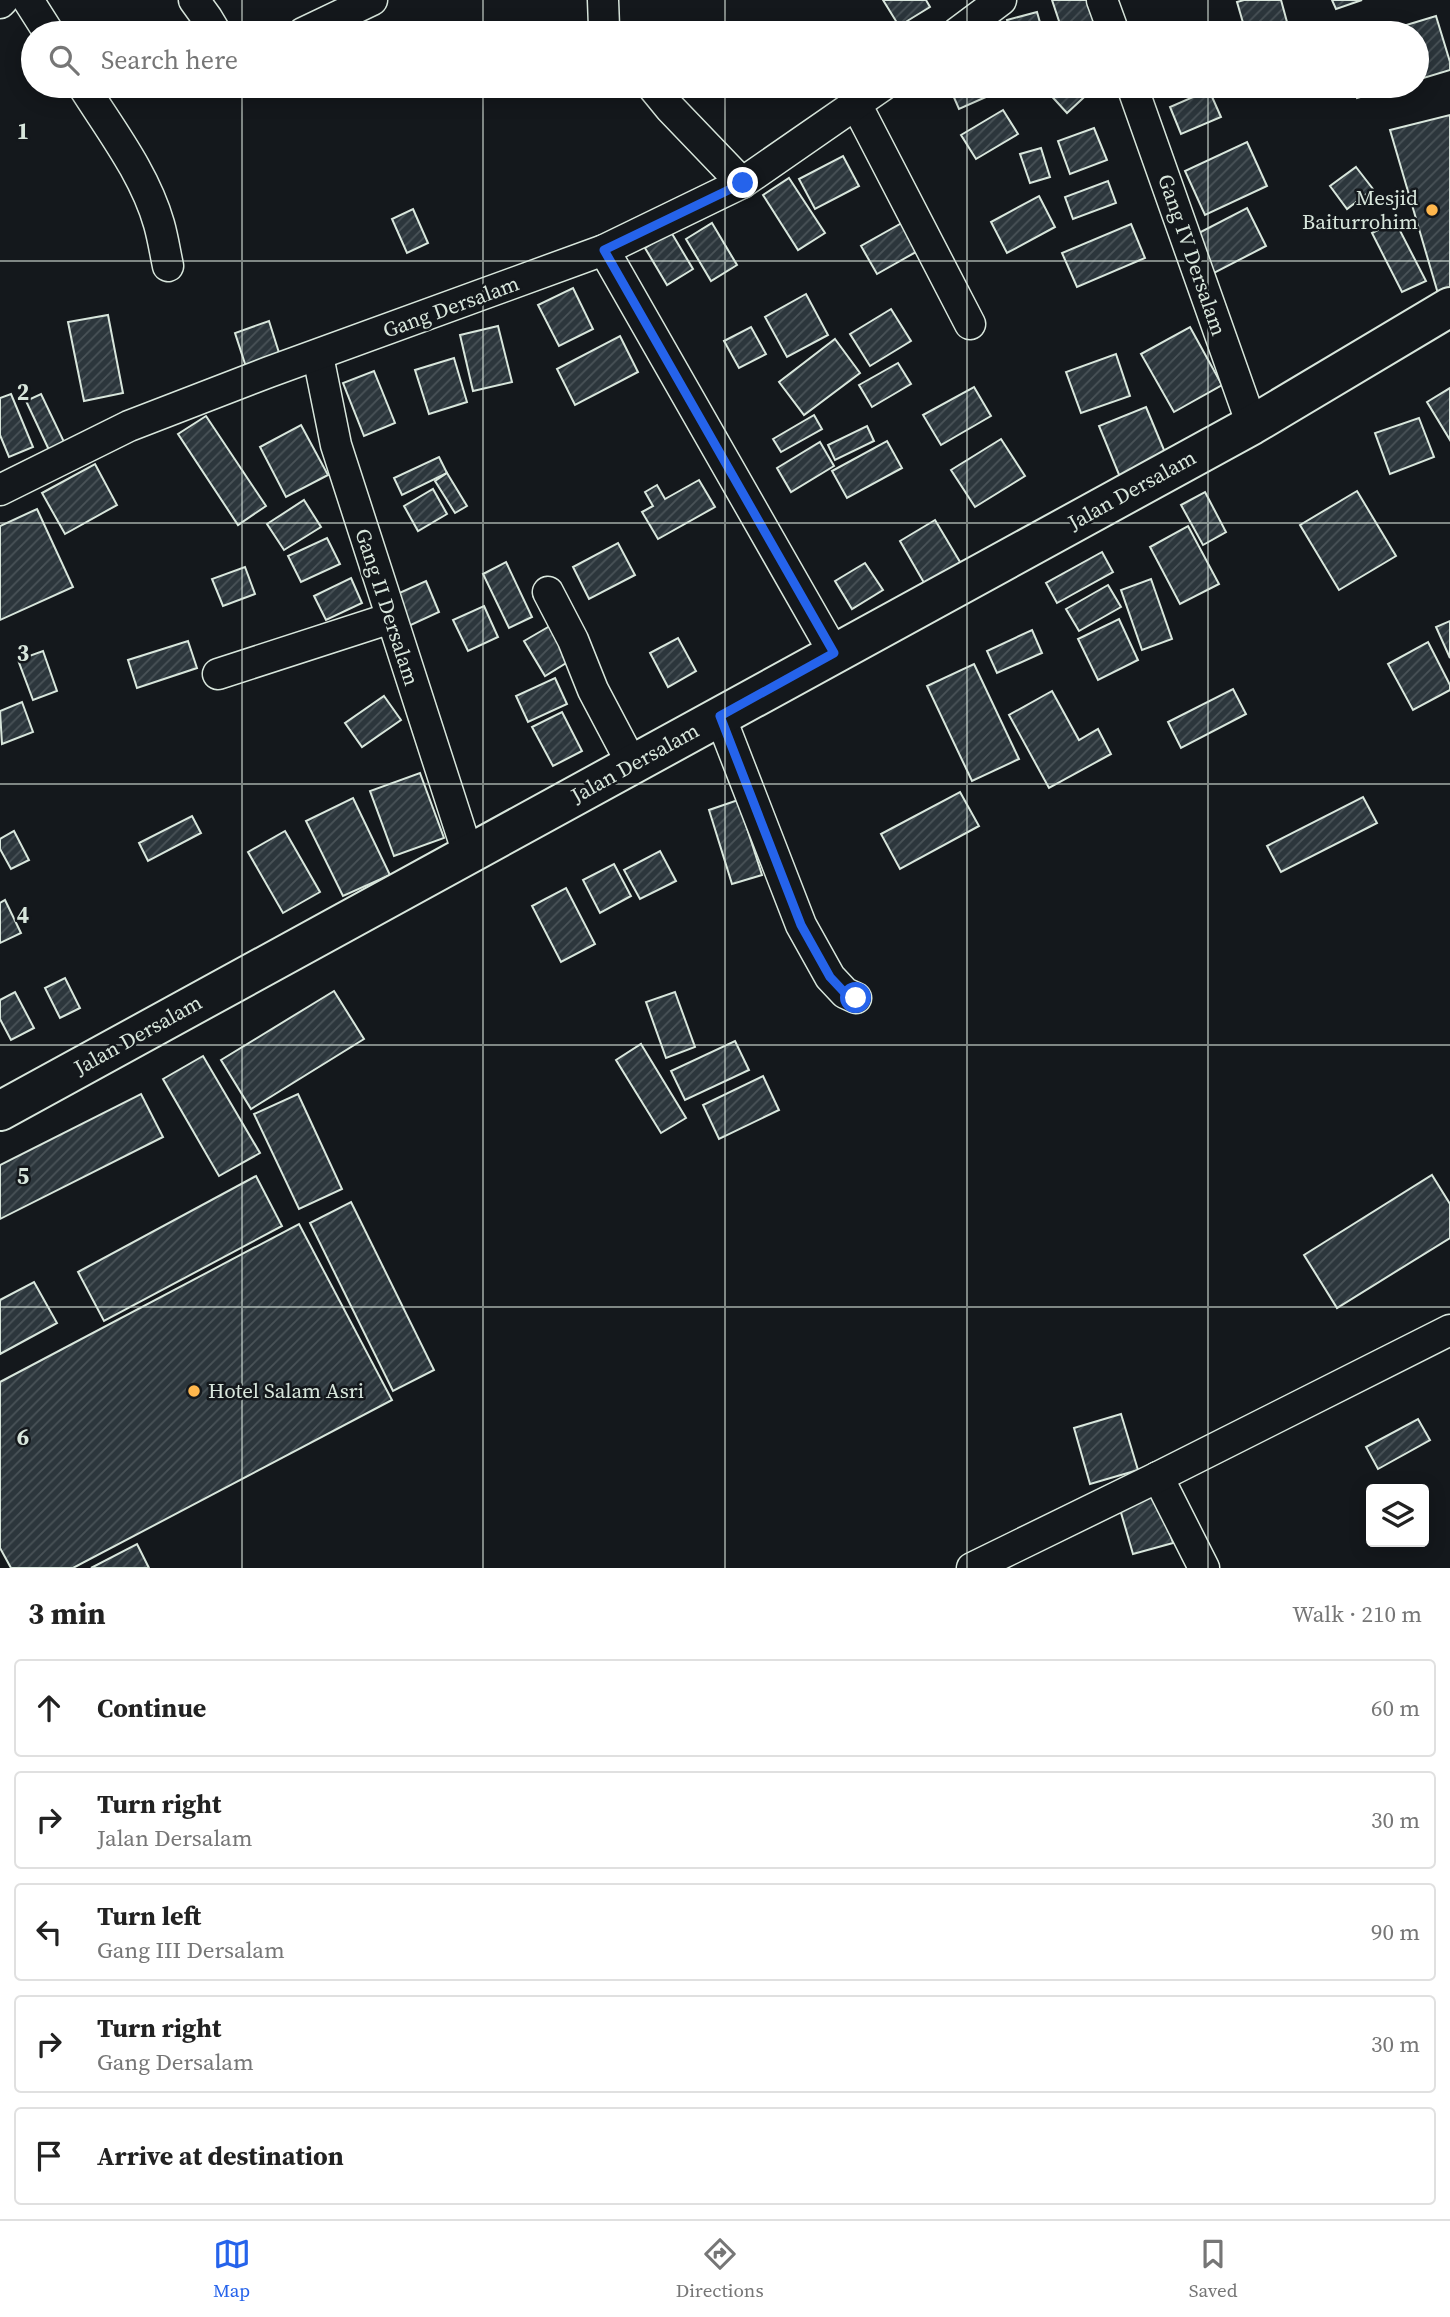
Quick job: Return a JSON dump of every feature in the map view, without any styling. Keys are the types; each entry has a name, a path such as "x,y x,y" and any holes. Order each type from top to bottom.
{"main road":[{"name":"Jalan Dersalam","path":"0,1111 1252,425 1450,307"}],"street":[{"path":"28,0 41,21"},
{"path":"194,0 209,21"},
{"path":"328,21 372,0"},
{"path":"603,0 604,21"},
{"path":"1102,0 1110,21"},
{"path":"970,21 989,4"},
{"path":"91,98 145,189 159,222 168,267"},
{"path":"662,98 743,183"},
{"name":"Gang Dersalam","path":"0,490 129,426 268,372 604,250 743,183 865,98"},
{"name":"Gang IV Dersalam","path":"1136,98 1252,425"},
{"path":"856,104 970,324"},
{"path":"604,250 834,653"},
{"name":"Gang II Dersalam","path":"318,356 336,445 468,854"},
{"path":"548,592 573,640 593,690 632,764"},
{"path":"218,674 391,618"},
{"path":"720,716 801,925 830,977 845,993 856,998"},
{"path":"972,1568 1450,1329"},
{"path":"1158,1477 1204,1568"}],"building":[{"path":"883,0 926,0 930,7 907,21 896,21"},
{"path":"1052,0 1088,0 1095,21 1059,21"},
{"path":"1281,0 1287,21 1243,21 1237,2"},
{"path":"1332,0 1362,0 1336,9"},
{"path":"1037,12 1040,21 1007,21"},
{"path":"1436,16 1450,70 1429,76 1429,21 1420,21"},
{"path":"954,98 984,98 959,109"},
{"path":"1053,98 1083,98 1067,113"},
{"path":"1191,98 1213,98 1221,117 1181,134 1170,107"},
{"path":"1003,110 1018,134 976,159 961,135"},
{"name":"Mesjid Baiturrohim","path":"1450,115 1450,290 1439,297 1390,130"},
{"path":"1094,128 1107,160 1070,174 1058,141"},
{"path":"1247,142 1267,186 1205,215 1185,171"},
{"path":"1041,148 1050,177 1030,183 1020,154"},
{"path":"843,156 859,186 815,209 799,179"},
{"path":"1356,167 1373,189 1347,209 1330,186"},
{"path":"789,178 825,233 798,250 763,195"},
{"path":"1108,181 1116,203 1073,219 1065,197"},
{"path":"1039,196 1055,227 1007,253 991,222"},
{"path":"1247,208 1266,246 1212,274 1193,236"},
{"path":"413,209 428,243 407,253 392,219"},
{"path":"907,220 923,248 877,274 861,246"},
{"path":"1395,221 1426,281 1402,292 1372,233"},
{"path":"712,223 737,265 711,281 686,239"},
{"path":"1131,224 1145,258 1077,287 1062,253"},
{"path":"671,232 693,269 667,285 645,248"},
{"path":"573,288 593,329 559,346 538,305"},
{"path":"806,294 828,335 787,357 765,317"},
{"path":"891,309 911,341 870,366 850,334"},
{"path":"108,315 123,393 84,401 68,322"},
{"path":"269,321 281,359 247,370 235,333"},
{"path":"498,326 512,382 473,391 460,335"},
{"path":"751,327 766,354 739,368 724,341"},
{"path":"1190,327 1222,385 1174,412 1141,354"},
{"path":"620,336 638,372 575,405 557,369"},
{"path":"835,339 860,373 804,415 779,382"},
{"path":"1116,354 1130,396 1081,413 1066,372"},
{"path":"454,358 467,402 429,414 415,370"},
{"path":"898,363 911,384 872,407 859,385"},
{"path":"374,371 395,423 364,436 343,383"},
{"path":"974,387 991,416 941,445 923,415"},
{"path":"1450,388 1450,440 1427,402"},
{"path":"11,394 33,447 9,457 0,435 0,398"},
{"path":"41,394 65,444 50,452 26,401"},
{"path":"1146,407 1169,462 1122,482 1099,426"},
{"path":"814,415 822,429 781,452 773,439"},
{"path":"206,416 266,506 238,525 178,434"},
{"path":"1419,418 1434,457 1390,474 1375,433"},
{"path":"301,425 328,475 286,497 260,447"},
{"path":"867,426 874,441 835,460 828,445"},
{"path":"1001,439 1025,476 975,507 951,470"},
{"path":"887,441 902,468 847,498 832,471"},
{"path":"820,442 834,466 791,492 777,468"},
{"path":"439,457 447,473 402,495 394,478"},
{"path":"95,464 117,505 65,534 42,493"},
{"path":"447,473 467,506 455,513 435,481"},
{"path":"699,480 715,507 658,539 642,512 653,506 645,492 657,485 665,499"},
{"path":"433,489 447,514 418,531 404,506"},
{"path":"1357,491 1396,556 1339,590 1300,525"},
{"path":"1205,492 1226,532 1203,545 1181,505"},
{"path":"304,500 321,527 284,550 267,524"},
{"path":"37,509 73,587 0,620 0,526"},
{"path":"935,520 963,567 927,588 900,541"},
{"path":"1188,526 1219,584 1180,604 1150,547"},
{"path":"327,538 340,564 301,582 288,556"},
{"path":"618,543 635,575 589,599 573,567"},
{"path":"1102,552 1113,572 1057,603 1046,583"},
{"path":"506,562 532,617 509,628 483,574"},
{"path":"865,563 883,590 852,609 835,581"},
{"path":"245,567 255,594 223,606 212,579"},
{"path":"351,578 362,603 326,620 314,596"},
{"path":"1151,579 1172,639 1142,650 1121,590"},
{"path":"426,581 439,612 400,630 386,599"},
{"path":"1108,585 1121,607 1079,631 1066,609"},
{"path":"484,606 498,637 468,651 453,620"},
{"path":"1119,619 1138,660 1098,680 1078,639"},
{"path":"1450,621 1450,658 1436,627"},
{"path":"555,623 576,657 545,676 524,641"},
{"path":"1032,630 1042,653 997,673 987,651"},
{"path":"678,638 696,671 668,687 650,653"},
{"path":"188,641 197,668 137,688 128,660"},
{"path":"1428,642 1450,690 1413,710 1388,664"},
{"path":"43,651 57,691 33,700 18,660"},
{"path":"974,664 1019,759 972,781 927,686"},
{"path":"555,678 567,704 528,722 516,696"},
{"path":"1233,689 1246,714 1181,748 1168,722"},
{"path":"1052,691 1079,740 1098,729 1111,754 1049,788 1009,715"},
{"path":"384,696 401,720 362,747 345,723"},
{"path":"22,702 33,732 2,744 0,711"},
{"path":"562,712 582,751 553,766 532,727"},
{"path":"420,773 444,838 394,856 370,791"},
{"path":"960,792 979,826 900,869 881,834"},
{"path":"1363,797 1377,823 1281,872 1267,846"},
{"path":"353,798 390,875 343,896 306,821"},
{"path":"738,800 762,875 732,884 709,810"},
{"path":"192,816 201,833 148,861 139,843"},
{"path":"14,831 29,860 11,869 0,849 0,839"},
{"path":"285,831 320,892 283,913 248,852"},
{"path":"660,851 676,881 640,899 624,870"},
{"path":"614,864 631,896 600,913 583,880"},
{"path":"566,888 595,944 561,962 532,906"},
{"path":"5,900 21,933 0,943 0,903"},
{"path":"65,978 80,1008 60,1018 45,988"},
{"path":"334,991 364,1039 251,1109 221,1060"},
{"path":"15,992 34,1028 11,1040 0,1019 0,1000"},
{"path":"675,992 695,1047 666,1058 646,1002"},
{"path":"735,1041 749,1070 685,1100 671,1071"},
{"path":"641,1044 686,1118 661,1133 616,1060"},
{"path":"203,1056 260,1153 219,1176 163,1079"},
{"path":"763,1076 779,1110 719,1139 703,1105"},
{"path":"141,1094 163,1137 0,1219 0,1165"},
{"path":"298,1094 342,1189 299,1209 254,1114"},
{"path":"1432,1175 1450,1204 1450,1238 1337,1308 1304,1255"},
{"path":"256,1176 282,1226 104,1321 78,1272"},
{"path":"351,1202 434,1370 393,1391 310,1223"},
{"name":"Hotel Salam Asri","path":"299,1224 392,1400 73,1568 11,1568 0,1548 0,1382"},
{"path":"34,1282 57,1323 0,1354 0,1300"},
{"path":"1121,1414 1138,1470 1090,1484 1074,1428"},
{"path":"1418,1419 1430,1440 1378,1469 1366,1447"},
{"path":"1157,1488 1173,1543 1133,1554 1117,1499"},
{"path":"137,1544 149,1568 91,1568"}],"place":[{"name":"Mesjid Baiturrohim","path":"1432,210"},
{"name":"Hotel Salam Asri","path":"194,1391"}],"route":[{"path":"743,183 604,250 834,653 720,716 801,925 836,985 856,998"}]}
